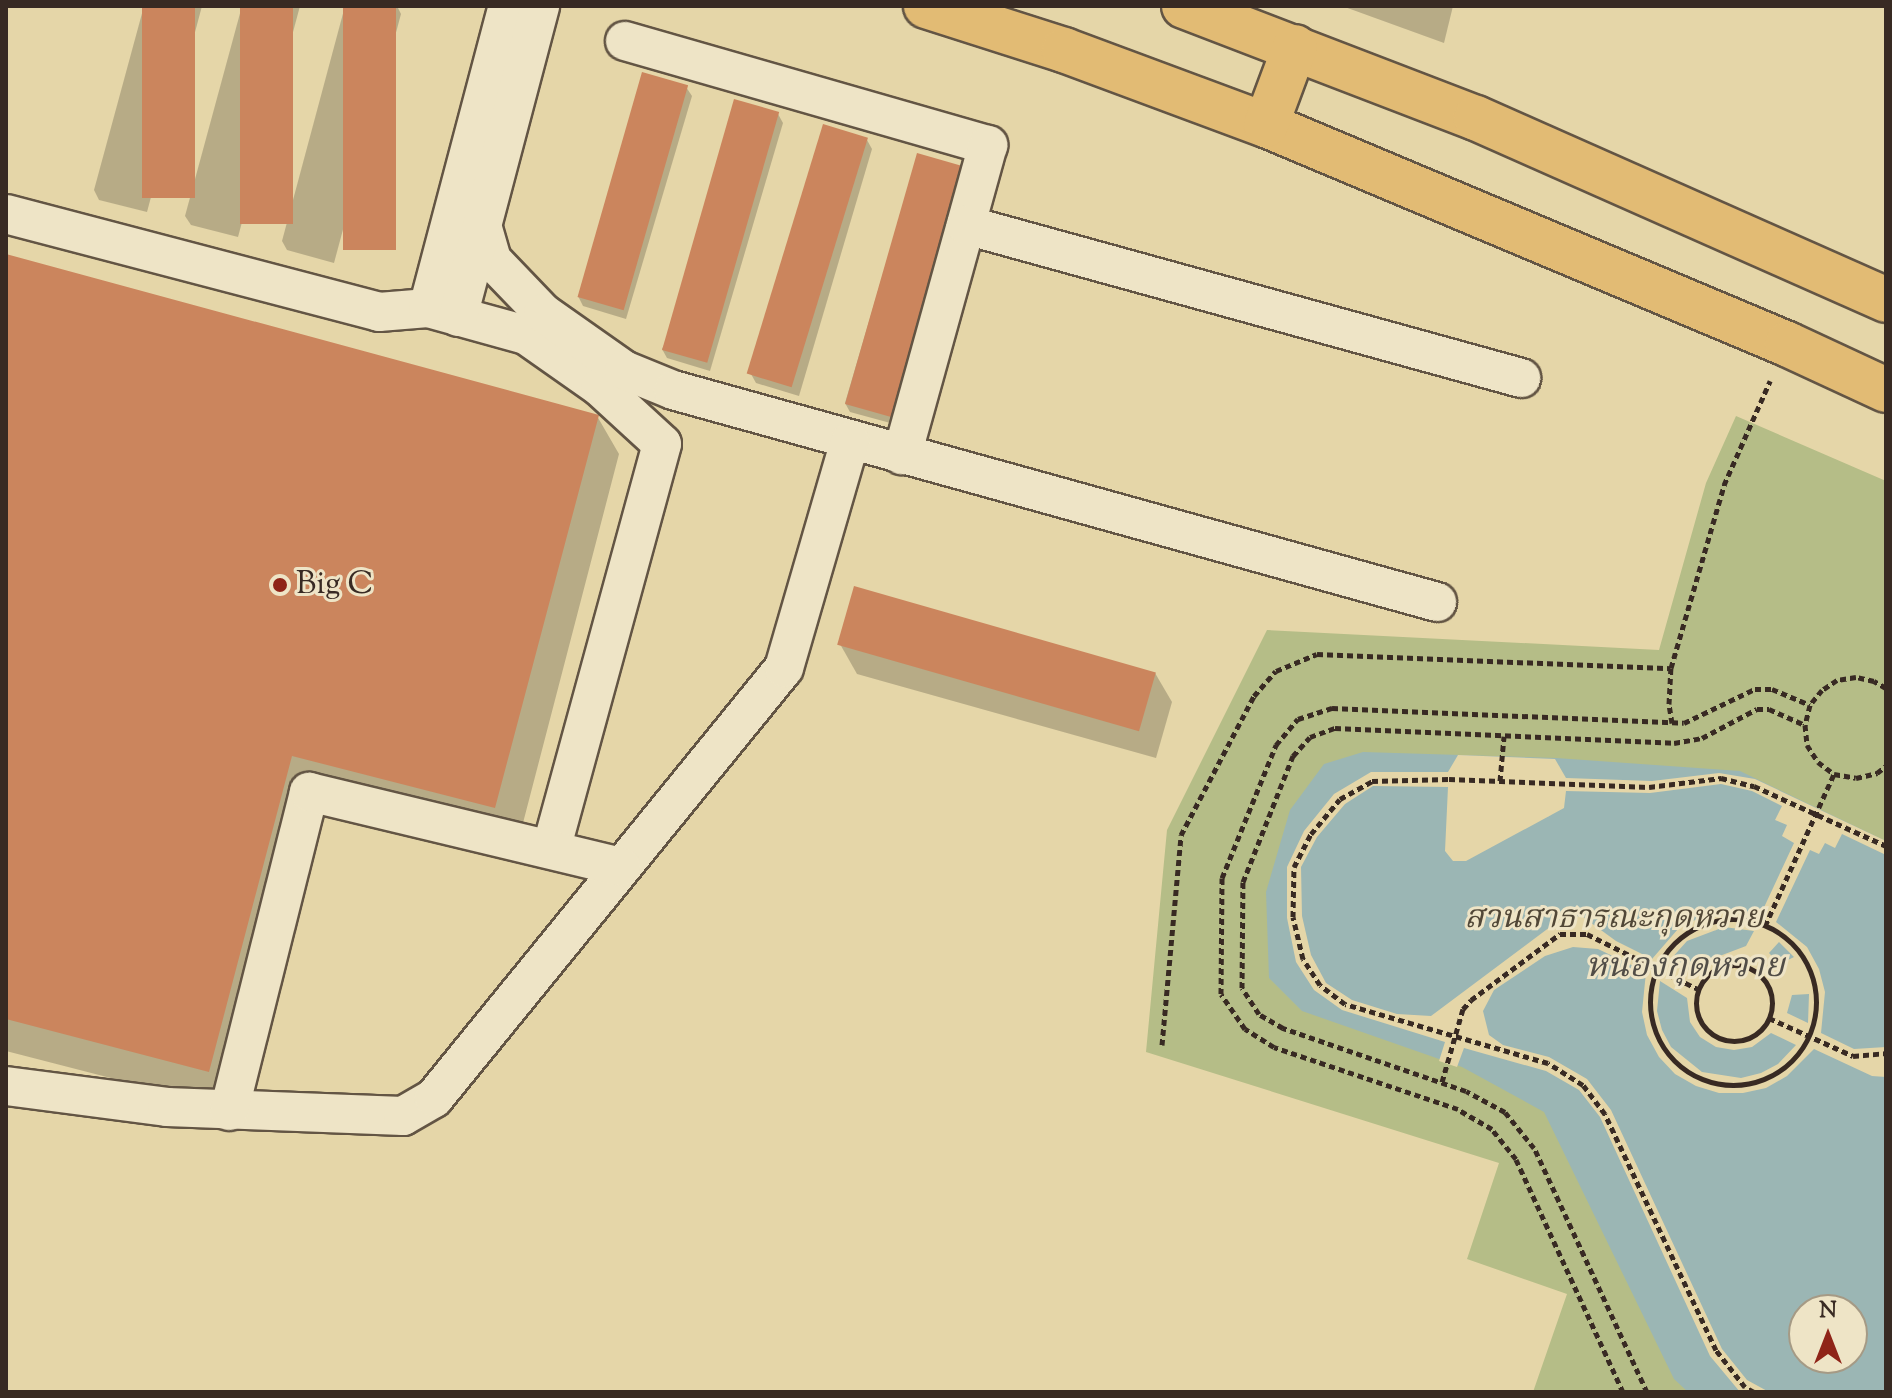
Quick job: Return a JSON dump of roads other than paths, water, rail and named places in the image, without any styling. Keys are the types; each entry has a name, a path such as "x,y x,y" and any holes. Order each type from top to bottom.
{"main road":[{"path":"926,6 1064,50 1266,125 1787,344 1886,390"},
{"path":"1184,6 1476,118 1886,300"},
{"path":"1266,125 1295,47"}],"lane":[{"path":"443,312 508,6"},
{"path":"443,312 482,225 540,6"},
{"path":"625,41 988,145 902,455"},
{"path":"6,214 379,312 443,312 534,324 624,370 673,390 1437,602"},
{"path":"482,225 492,260 534,324 662,444 551,849"},
{"path":"966,225 1521,378"},
{"path":"6,1086 167,1107 403,1116 434,1098 784,668 850,441"},
{"path":"229,1111 309,792 621,867"}],"water":[{"name":"หนองกุดหวาย","path":"1363,752 1556,758 1740,771 1886,841 1886,1392 1688,1392 1674,1379 1544,1112 1462,1067 1302,1011 1269,978 1266,892 1290,810 1324,764"}],"place":[{"name":"Big C","path":"280,585"}],"park label":[{"name":"สวนสาธารณะกุดหวาย","path":"1614,919"}]}
